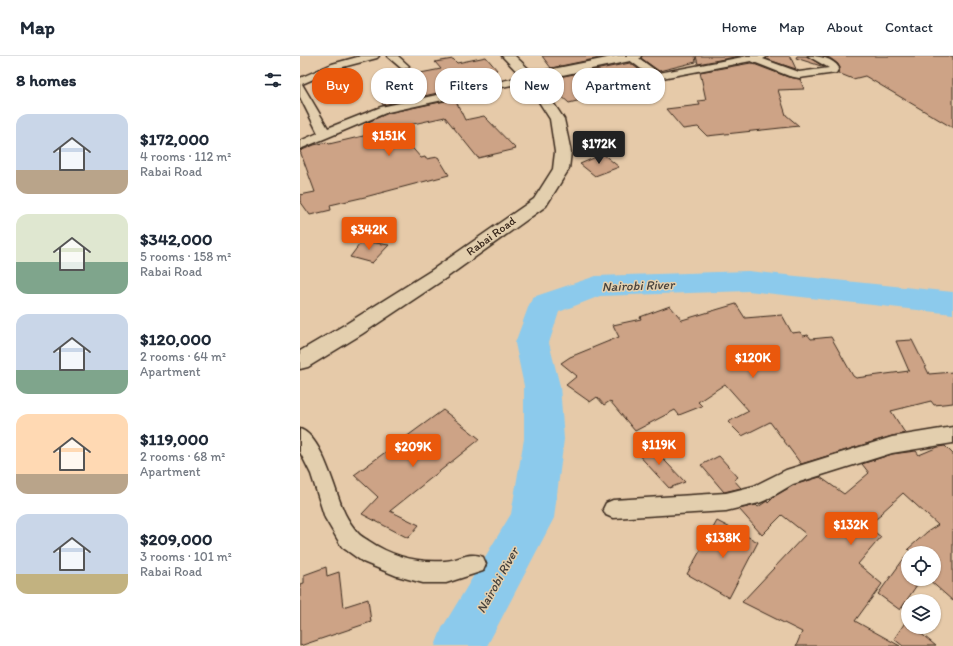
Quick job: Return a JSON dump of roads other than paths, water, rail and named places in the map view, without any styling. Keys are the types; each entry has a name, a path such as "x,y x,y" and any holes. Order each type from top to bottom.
{"main road":[{"name":"Rabai Road","path":"508,56 520,68"},
{"path":"564,71 633,56"},
{"name":"Rabai Road","path":"300,361 354,329 438,274 540,202 561,169 562,152 557,119 547,104"}],"street":[{"path":"331,56 337,66"},
{"path":"300,82 337,66 374,56"},
{"path":"392,56 404,66"},
{"path":"633,56 657,76 763,56"},
{"path":"752,58 793,74 832,70 834,68 833,66 813,56"},
{"path":"300,144 363,117 402,104 510,82"},
{"path":"300,87 325,134"},
{"path":"612,509 726,502 759,494 786,478 892,445 953,435"},
{"path":"300,437 306,445 321,474 336,518 350,540 371,555 397,566 423,572 446,572 475,564"}],"waterway":[{"name":"Nairobi River","path":"460,646 532,518 544,439 542,386 532,343 545,305 596,286 748,281 953,303"}]}
